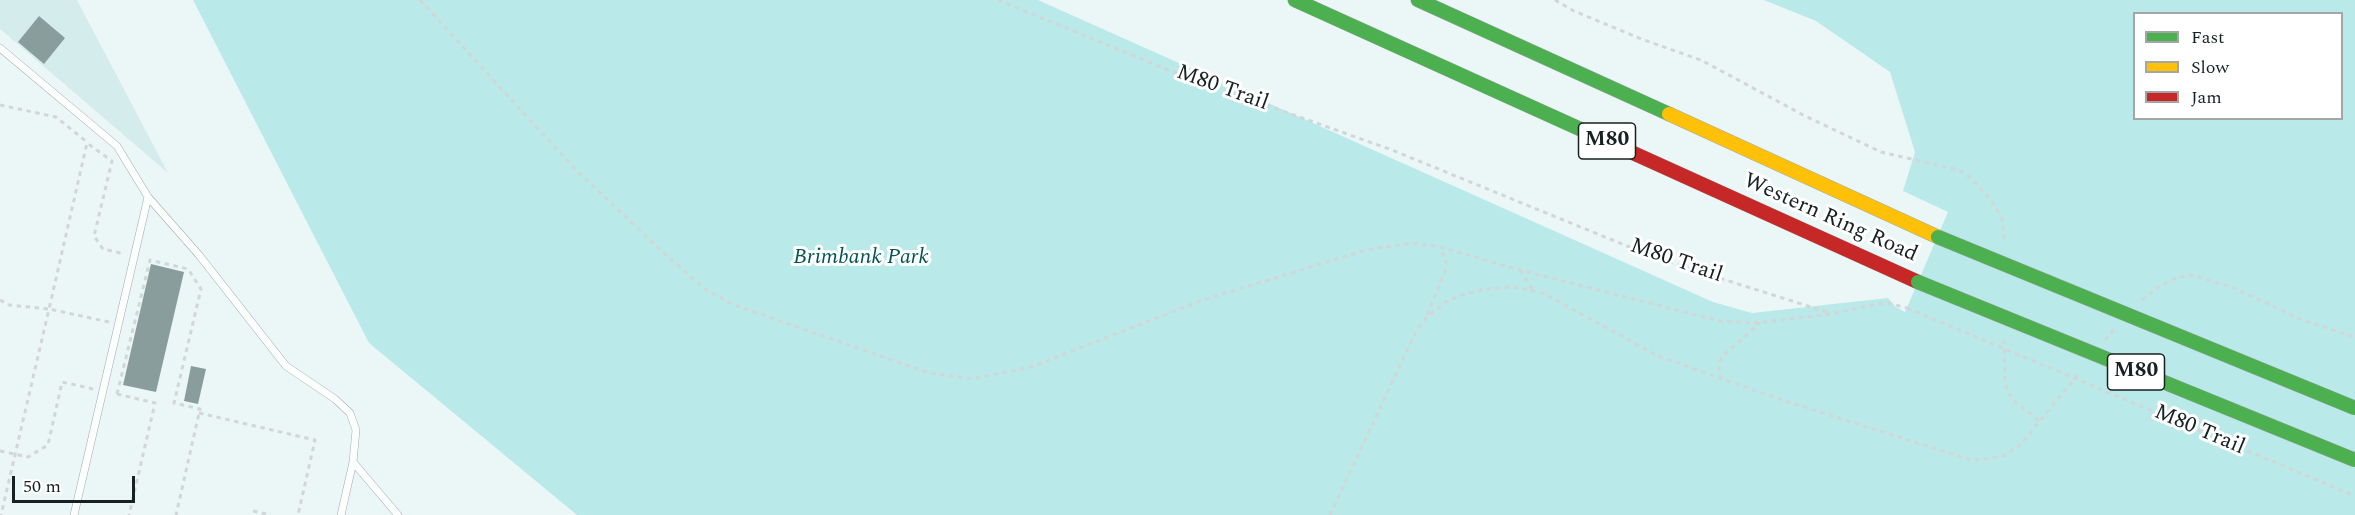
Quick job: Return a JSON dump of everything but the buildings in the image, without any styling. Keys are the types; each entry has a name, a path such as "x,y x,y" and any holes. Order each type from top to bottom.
{"highway":[{"name":"Western Ring Road","path":"1295,0 1918,282 2355,460"},
{"name":"Western Ring Road","path":"1418,0 1938,237 2355,408"}],"lane":[{"path":"0,48 117,146 148,197 199,255 286,366 334,399 350,413 356,430 353,462 341,515"},
{"path":"74,515 148,197"},
{"path":"353,462 398,515"}],"path":[{"path":"420,0 574,168 705,289 732,304 929,373 966,378 1031,367 1181,308 1355,253 1388,245 1411,243 1440,247 1720,321 1762,322 1831,314"},
{"name":"M80 Trail","path":"998,0 1168,70 1392,150 1636,249 1831,314 1888,303 1907,308 2355,496"},
{"path":"1555,0 1574,11 1644,40 1701,60 1805,116 1881,152 1959,170 1971,178 1994,204 2005,231 2005,254"},
{"path":"0,105 56,117 112,161 94,236 103,249 188,269 201,289 174,403 200,409 176,515"},
{"path":"1,515 87,143"},
{"path":"1330,515 1407,350 1425,318 1446,269 1444,253 1440,247"},
{"path":"117,394 150,260"},
{"path":"1520,270 1533,290"},
{"path":"2176,278 2190,275 2217,281 2302,320 2355,337"},
{"path":"1425,318 1446,302 1469,292 1514,287 1533,290 1558,300 1632,344 1658,356 1723,380 1971,460 2004,455 2020,445 2032,432"},
{"path":"0,300 9,304 49,309 134,328"},
{"path":"1723,380 1719,374 1719,363 1723,356 1762,322"},
{"path":"2004,334 2005,382 2008,392 2022,408 2041,422"},
{"path":"199,413 315,440 298,515"},
{"path":"254,511 271,515"}],"shaded area":[{"path":"0,0 77,0 168,173 0,29"}],"green space":[{"name":"Brimbank Park","path":"193,0 1038,0 1713,302 1752,313 1888,298 1896,307 1905,312 1948,212 1903,191 1915,152 1890,72 1816,21 1764,0 2355,0 2355,515 577,515 369,343"}],"traffic: fast":[{"path":"1295,0 1611,143"},
{"path":"1418,0 1669,114"},
{"path":"1938,237 2355,408"},
{"path":"1918,282 2355,460"}],"traffic: slow":[{"path":"1669,114 1938,237"}],"traffic: jam":[{"path":"1611,143 1918,282"}]}
